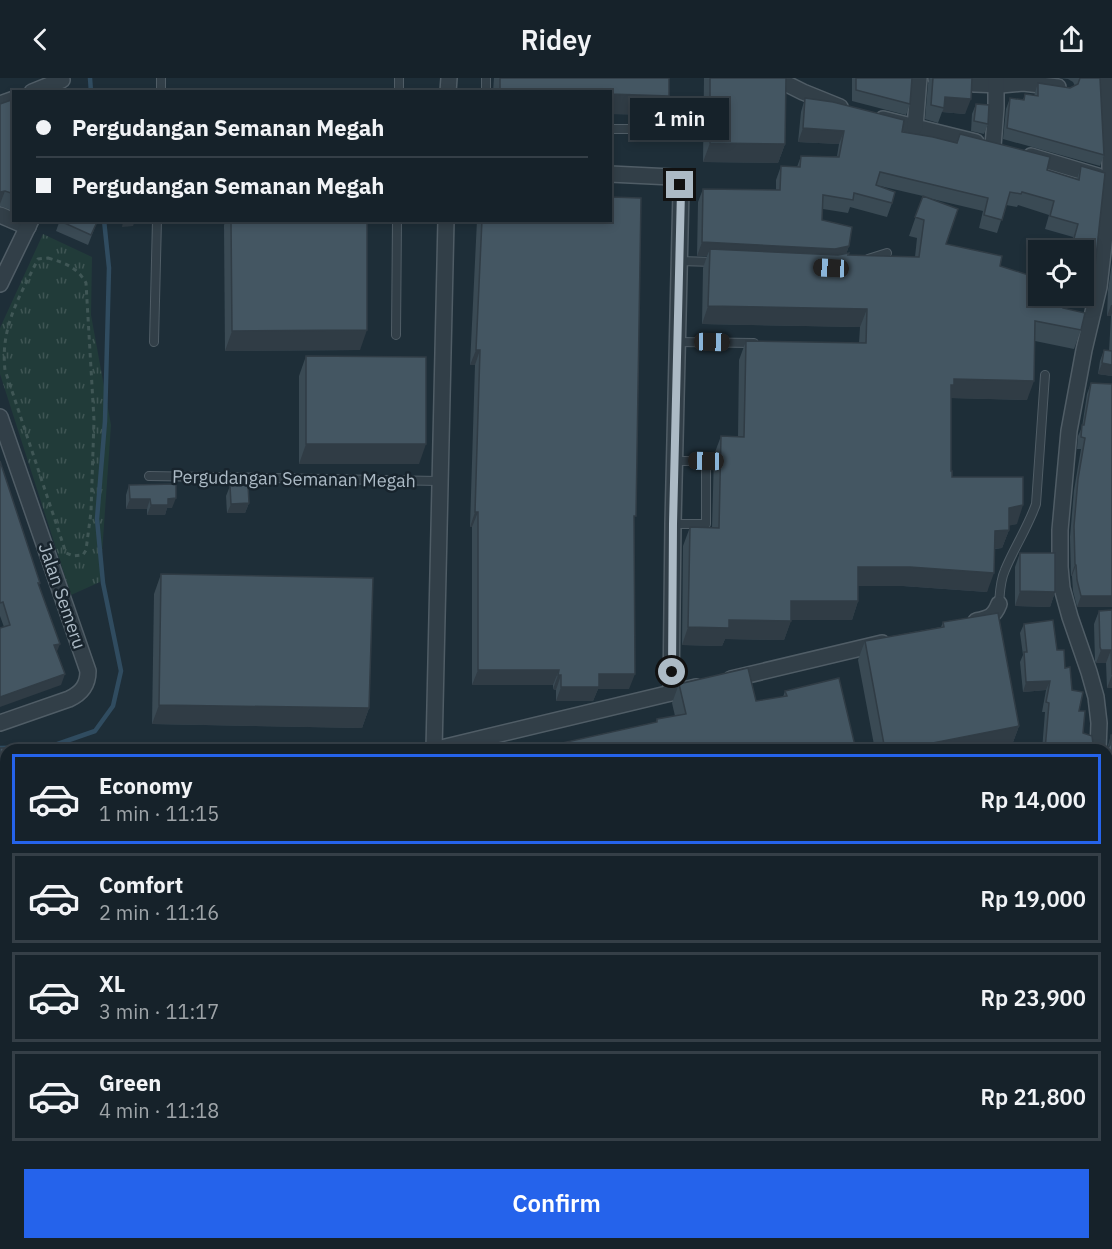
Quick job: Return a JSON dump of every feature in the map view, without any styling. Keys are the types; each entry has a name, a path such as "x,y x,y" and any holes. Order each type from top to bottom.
{"street":[{"path":"775,78 826,102 859,113 1004,149 1111,180"},
{"path":"915,127 919,78"},
{"path":"936,78 975,84 996,81 1067,88"},
{"path":"1098,744 1096,697 1065,601 1060,577 1060,530 1069,431 1083,383 1101,278 1111,180 1105,78"},
{"path":"996,81 1004,149"},
{"path":"39,90 63,83"},
{"path":"612,174 672,177 677,180 681,191 671,693"},
{"name":"Pergudangan Semanan Megah","path":"434,744 446,222"},
{"path":"0,284 30,224"},
{"name":"Jalan Semeru","path":"0,417 88,671 88,680 78,695 0,723"},
{"path":"966,623 989,618 996,612 999,604"},
{"name":"Pergudangan Semanan Megah","path":"459,744 898,639"}],"lane":[{"path":"612,129 630,129"},
{"path":"154,342 157,222"},
{"path":"396,335 397,222"},
{"path":"861,262 887,254"},
{"path":"680,261 717,262"},
{"path":"677,342 762,343"},
{"path":"999,604 1000,585 1005,571 1036,504 1045,375"},
{"path":"673,524 706,524 706,461 674,461"},
{"name":"Pergudangan Semanan Megah","path":"149,476 439,481"}],"path":[{"path":"48,258 66,263 81,274 86,283 94,420 91,512 86,550 82,555 73,556 66,553 4,362 7,326 38,259 48,258"}],"green space":[{"path":"43,234 92,257 91,315 111,425 100,582 71,595 0,374 0,328"}],"building":[{"path":"500,78 669,78 669,96 612,94 612,90 500,90"},
{"path":"710,78 786,78 785,144 710,143"},
{"path":"856,78 912,78 910,104 856,90"},
{"path":"933,78 972,78 971,99 945,97 944,108 931,105"},
{"path":"1080,78 1100,78 1104,155 1007,128 1010,98 1024,100 1025,94 1038,96 1038,83 1070,88 1078,84"},
{"path":"805,98 833,102 904,120 902,132 957,143 960,134 1050,157 1047,170 1079,180 1081,166 1105,173 1094,275 1094,240 1074,240 1078,224 1050,216 1054,201 1022,192 1021,194 1010,192 1002,220 984,215 988,198 880,172 876,185 895,192 892,203 854,193 853,200 823,195 822,220 852,227 849,246 835,249 702,242 703,189 780,190 781,166 800,167 801,156 839,157 844,131 803,128"},
{"path":"12,100 12,193 0,192 0,104"},
{"path":"976,104 989,105 988,124 974,121"},
{"path":"923,196 958,209 946,244 1002,256 1000,266 1028,275 1028,306 1064,306 1063,308 1085,313 1081,330 1035,321 1034,381 954,379 954,385 951,385 952,477 1023,477 1023,505 1009,508 1009,530 995,531 994,573 910,567 858,567 858,601 791,601 791,621 729,620 729,628 688,627 690,527 719,528 721,436 744,437 746,341 866,343 867,309 708,306 710,249 919,257 924,220 915,217"},
{"path":"612,197 641,198 636,516 634,516 635,674 599,674 599,687 561,687 559,670 478,670 478,512 475,512 480,350 476,350 482,222 612,222"},
{"path":"62,222 97,222 91,235"},
{"path":"231,222 367,222 367,330 232,331"},
{"path":"1104,350 1112,351 1112,365 1102,363"},
{"path":"306,356 426,357 426,444 306,444"},
{"path":"1091,383 1112,384 1112,596 1081,596 1075,564 1074,526 1078,479 1085,438 1081,437 1082,425 1084,425"},
{"path":"0,461 40,583 38,583 60,644 54,645 65,674 0,697 0,628 10,625 3,602 0,603"},
{"path":"176,484 176,498 168,499 168,505 151,505 150,499 130,499 129,485"},
{"path":"248,485 249,503 231,504 230,486"},
{"path":"1020,553 1055,553 1055,592 1020,591"},
{"path":"161,574 373,578 369,708 159,705"},
{"path":"1112,610 1112,675 1111,650 1101,650 1100,647 1099,611"},
{"path":"998,613 1019,726 928,744 884,744 865,641 944,627 943,622"},
{"path":"1053,620 1057,650 1064,650 1065,668 1070,667 1072,690 1083,692 1079,711 1085,711 1083,733 1092,736 1093,744 1046,744 1049,703 1046,702 1050,681 1026,682 1024,652 1027,652 1024,624"},
{"path":"748,668 756,701 787,696 785,691 839,678 855,744 558,744 686,714 679,684"}],"waterway":[{"path":"90,78 91,90"},
{"path":"58,744 95,731 113,706 121,671 103,583 97,519 105,421 109,268 104,222"}],"route":[{"path":"672,672 680,185"}]}
